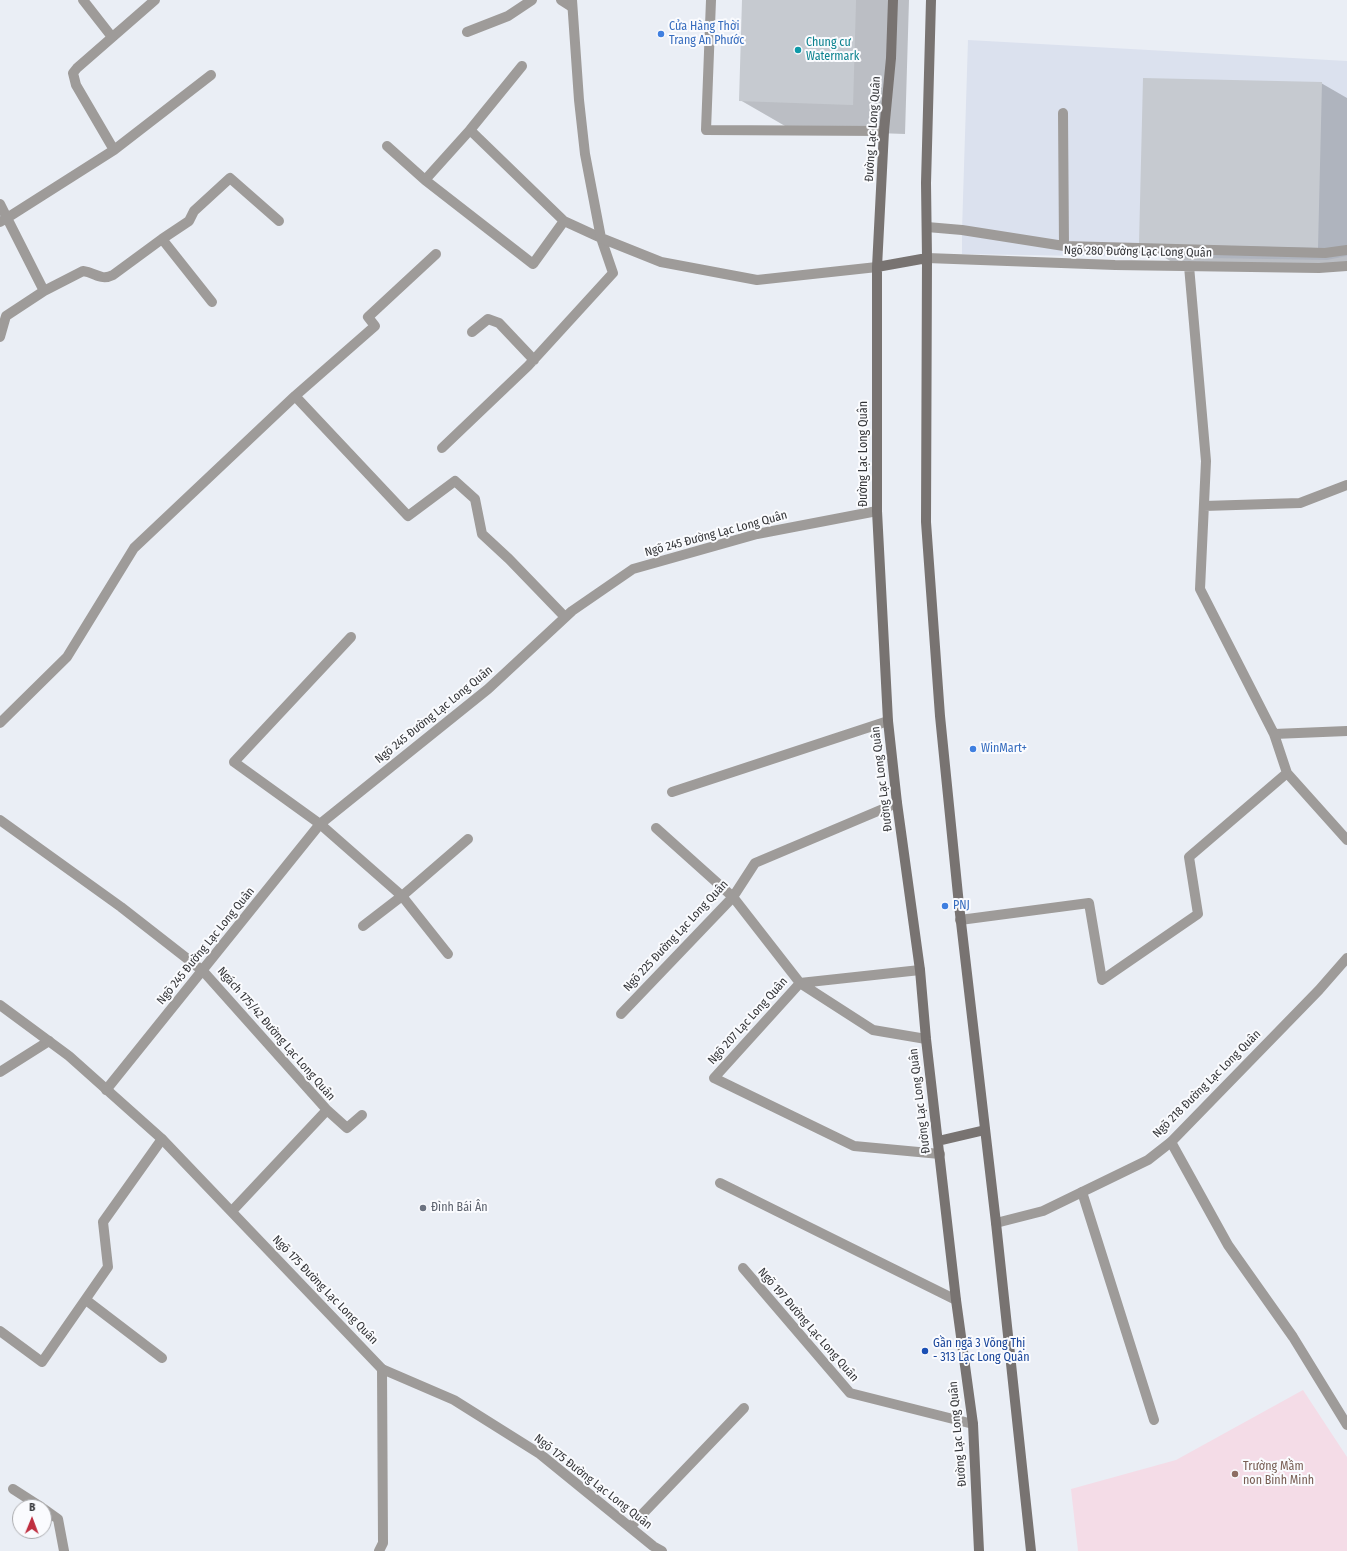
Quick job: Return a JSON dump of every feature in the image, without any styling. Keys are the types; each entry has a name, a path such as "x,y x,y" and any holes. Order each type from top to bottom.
{"main road":[{"name":"Đường Lạc Long Quân","path":"892,0 891,58 884,131 878,267 877,511 888,721 897,803 920,970 926,1039 956,1300 973,1424 979,1551"},
{"path":"931,0 926,183 926,522 940,716 960,920 996,1223 1031,1551"},
{"path":"878,267 927,258"},
{"path":"938,1141 985,1130"}],"street":[{"path":"83,0 112,37"},
{"path":"114,150 76,85 73,74 77,68 155,0"},
{"path":"467,32 508,16 532,0"},
{"path":"442,448 534,360 613,273 601,238 583,139 572,4 561,0"},
{"path":"711,0 706,130 884,131"},
{"path":"425,180 470,130 522,66"},
{"path":"4,220 114,150 211,75"},
{"path":"1063,113 1064,246"},
{"path":"470,130 564,221 601,238 661,262 758,280 878,267"},
{"path":"386,146 425,180 533,264 564,221"},
{"path":"0,337 6,316 44,291 83,271 90,272 102,278 107,278 113,275 189,221 194,211 230,178 279,221"},
{"path":"0,204 4,220 44,291"},
{"path":"927,227 962,230 1064,246 1325,253 1347,250"},
{"path":"162,239 212,302"},
{"path":"0,723 66,657 134,548 295,396 376,326 368,317 436,254"},
{"name":"Ngõ 280 Đường Lạc Long Quân","path":"927,258 1189,266 1319,268 1347,266"},
{"path":"1189,266 1206,461 1200,589 1274,734 1287,773 1347,840"},
{"path":"472,332 488,319 499,323 534,360"},
{"path":"295,396 408,516 455,482 475,499 482,534 509,559 565,617"},
{"path":"1204,506 1300,503 1347,485"},
{"name":"Ngõ 245 Đường Lạc Long Quân","path":"106,1090 320,824 488,688 565,617 633,569 758,534 877,511"},
{"path":"351,637 234,762 320,824 402,896 448,954"},
{"path":"672,792 888,721"},
{"path":"1274,734 1347,731"},
{"path":"960,920 1088,903 1102,980 1198,914 1189,857 1287,773"},
{"name":"Ngõ 225 Đường Lạc Long Quân","path":"621,1014 733,897 755,863 897,803"},
{"name":"Ngách 175/42 Đường Lạc Long Quân","path":"0,820 121,907 203,970 327,1110 232,1211"},
{"path":"656,828 733,897 800,983 873,1030 926,1039"},
{"path":"363,926 402,896 468,839"},
{"name":"Ngõ 218 Đường Lạc Long Quân","path":"996,1223 1043,1211 1148,1160 1171,1142 1319,990 1347,958"},
{"name":"Ngõ 207 Lạc Long Quân","path":"920,970 800,983 714,1078 854,1146 940,1154"},
{"name":"Ngõ 175 Đường Lạc Long Quân","path":"0,1005 69,1056 162,1139 382,1369 454,1400 540,1454 662,1551"},
{"path":"0,1072 49,1041"},
{"path":"327,1110 347,1128 362,1115"},
{"path":"0,1331 42,1362 108,1267 103,1222 162,1139"},
{"path":"1171,1142 1228,1245 1293,1337 1347,1425"},
{"path":"720,1183 956,1300"},
{"path":"1082,1192 1154,1420"},
{"name":"Ngõ 197 Đường Lạc Long Quân","path":"743,1268 850,1393 973,1424"},
{"path":"86,1300 162,1358"},
{"path":"379,1551 383,1543 382,1369"},
{"path":"630,1527 744,1408"},
{"path":"13,1489 29,1499"},
{"path":"52,1515 58,1519 64,1551"}],"shaded area":[{"path":"968,40 1347,61 1347,256 1327,260 962,254"},
{"name":"Trường Mầm non Bình Minh","path":"1303,1390 1347,1457 1347,1551 1078,1551 1071,1489 1176,1460"}],"building":[{"name":"Chung cư Watermark","path":"742,0 856,0 853,105 739,101"},
{"path":"1143,78 1322,82 1318,248 1139,244"}],"place":[{"name":"Cửa Hàng Thời Trang An Phước","path":"661,34"},
{"name":"Chung cư Watermark","path":"798,50"},
{"name":"WinMart+","path":"973,749"},
{"name":"PNJ","path":"945,906"},
{"name":"Đình Bái Ân","path":"423,1208"},
{"name":"Gần ngã 3 Võng Thị - 313 Lạc Long Quân","path":"925,1351"},
{"name":"Trường Mầm non Bình Minh","path":"1235,1474"}]}
